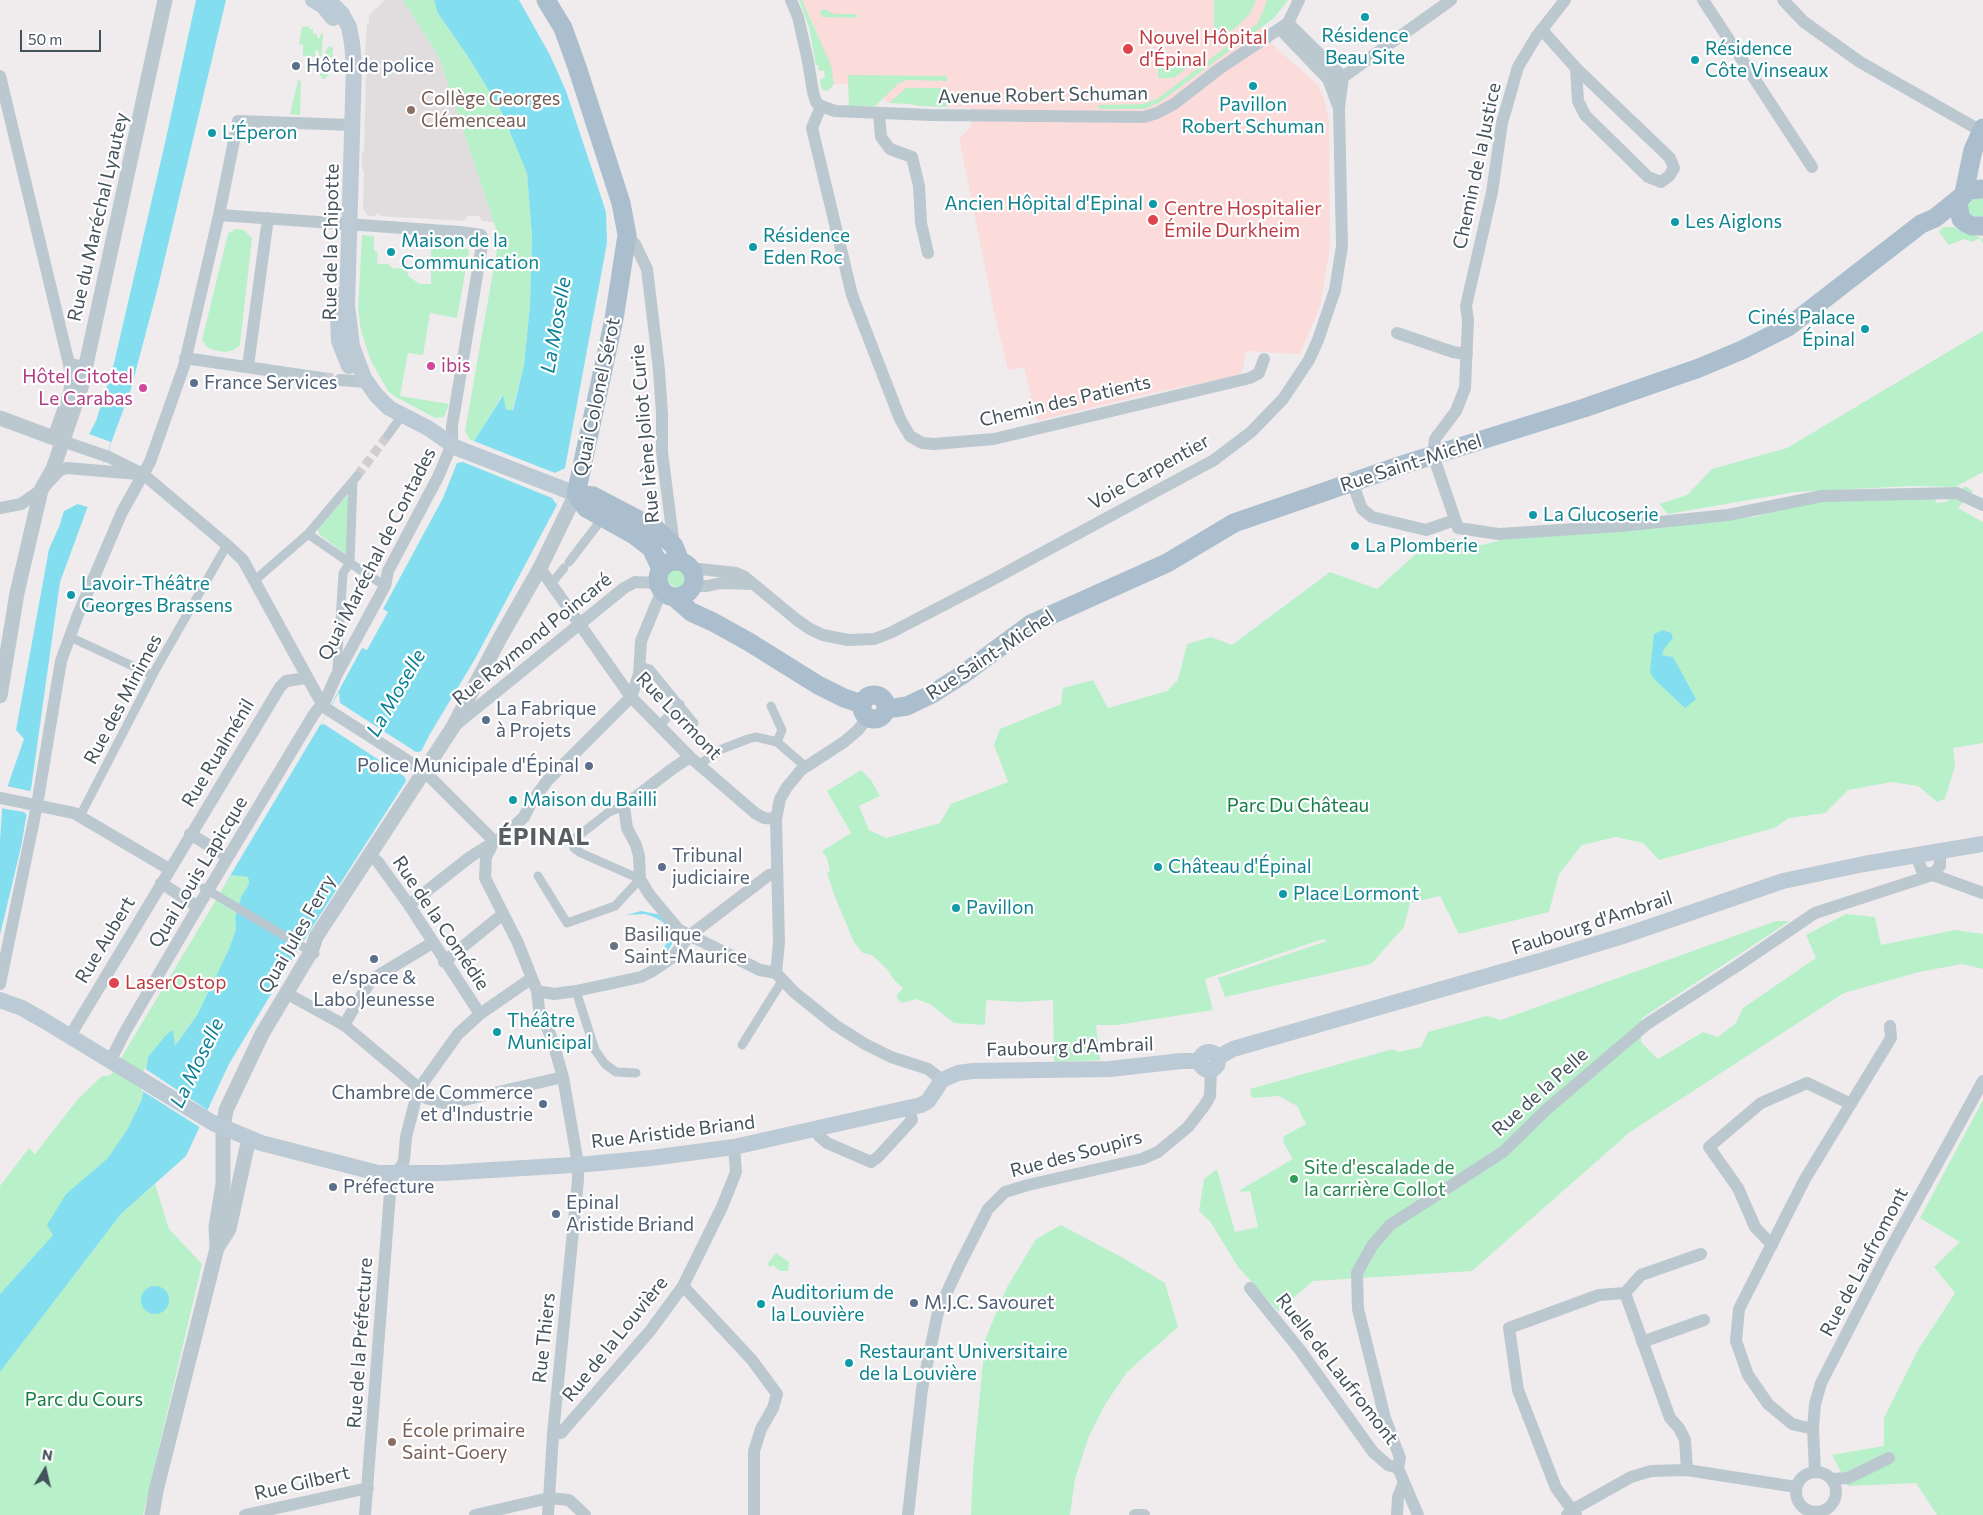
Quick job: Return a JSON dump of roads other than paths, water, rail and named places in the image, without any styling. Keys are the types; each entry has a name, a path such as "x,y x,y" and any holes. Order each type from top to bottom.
{"main road":[{"name":"Rue de la Chipotte","path":"313,0 328,11 340,30 343,45 347,125"},
{"name":"Rue de la Chipotte","path":"328,0 342,14 349,27 352,43 347,125 345,224 337,302 339,341 354,381 374,408 383,415 457,447"},
{"name":"Quai Colonel Sérot","path":"546,0 563,28 577,67 621,203 627,235 614,319 568,491"},
{"path":"1961,218 1958,205 1972,192 1969,170 1973,150 1982,129"},
{"name":"Rue Saint-Michel","path":"865,710 869,696 875,695 882,699 886,706 894,708 907,706 932,694 962,675 1031,624 1167,563 1234,523 1433,455 1584,408 1690,371 1742,350 1788,327 1921,224 1935,218 1972,192"},
{"name":"Rue Saint-Michel","path":"1935,218 1961,218 1972,226 1983,226"},
{"name":"Rue de la Chipotte","path":"354,381 376,395 389,408 428,428 457,447"},
{"path":"457,447 568,491 593,496 656,530 674,579 691,612 713,622 818,685 865,710"},
{"path":"568,491 586,508 602,519 634,535 651,548 674,579"},
{"name":"Faubourg d'Ambrail","path":"942,1080 973,1071 1110,1068 1182,1061 1210,1063 1233,1049 1547,959 1783,881 1916,855 1939,868 1983,844"},
{"name":"Rue Aristide Briand","path":"0,1000 22,1008 203,1118 223,1128 255,1141 362,1170 393,1174 450,1173 578,1164 651,1158 734,1147 909,1108 928,1101 942,1080"}],"street":[{"name":"Rue du Maréchal Lyautey","path":"0,696 17,593 41,490 53,469 58,439 81,388 165,0"},
{"path":"791,0 798,17 808,61 812,92 816,102 821,106"},
{"path":"1300,0 1284,26 1343,77"},
{"path":"1328,79 1343,77 1451,0"},
{"name":"Chemin de la Justice","path":"1433,455 1435,439 1456,411 1466,388 1468,320 1466,306 1492,192 1502,123 1518,67 1542,30 1565,0"},
{"path":"1703,0 1812,167"},
{"path":"1783,0 1804,22 1860,62 1982,129"},
{"name":"Voie Carpentier","path":"1284,26 1328,79 1339,108"},
{"name":"Avenue Robert Schuman","path":"821,106 835,111 879,114 1144,116 1157,113 1174,104 1219,69 1284,26"},
{"path":"1542,30 1576,68 1670,158 1674,168 1669,176 1661,182 1648,177 1585,115 1578,101 1576,68"},
{"path":"0,76 69,364 71,380 58,439"},
{"name":"Voie Carpentier","path":"635,582 674,579 753,584 810,629 835,638 864,640 890,633 1214,460 1251,432 1283,399 1309,360 1335,290 1342,246 1339,108 1343,77"},
{"name":"Chemin des Patients","path":"821,106 812,128 852,295 900,419 910,436 922,442 934,444 994,439 1250,378 1259,373 1264,359"},
{"path":"879,114 881,137 890,149 912,157 919,186 921,223 928,253"},
{"path":"0,984 61,661 122,512 150,462 185,358 219,215 238,121 347,125"},
{"path":"219,215 345,224"},
{"path":"248,366 268,218"},
{"name":"Quai Maréchal de Contades","path":"324,707 336,676 385,586 388,571 438,477 457,447 452,426 470,331 484,238 481,235 460,232 345,224"},
{"name":"Rue Irène Joliot Curie","path":"627,235 635,244 647,269 660,370 662,452 674,579"},
{"path":"1397,333 1453,352 1466,354"},
{"path":"185,358 321,378"},
{"path":"69,364 85,367"},
{"path":"0,418 109,457 143,474 226,545 243,560 306,678 324,707 419,768 494,841"},
{"path":"388,435 398,421"},
{"path":"1433,455 1458,528 1499,534 1620,526 1728,515 1822,496 1958,493 1979,503"},
{"path":"0,508 21,504 41,490 60,470 67,468 143,474"},
{"path":"254,581 308,534 355,478 350,563 343,573 336,676"},
{"path":"1352,482 1362,509 1372,517 1426,530 1455,520"},
{"name":"Quai Colonel Sérot","path":"419,768 454,727 492,653 540,568 568,491"},
{"path":"552,584 602,519"},
{"path":"308,534 385,586"},
{"name":"Rue des Minimes","path":"80,816 152,675 226,545"},
{"name":"Rue Lormont","path":"540,568 631,697 694,761 755,813 764,818 776,819"},
{"path":"409,904 524,817 531,803 547,781 631,697 640,666 641,641 674,579"},
{"name":"Rue Raymond Poincaré","path":"454,727 624,588 635,582"},
{"path":"70,637 152,675"},
{"path":"640,666 650,669 694,723"},
{"name":"Rue Rualménil","path":"171,866 280,686 286,681 306,678"},
{"path":"659,726 680,704"},
{"path":"771,706 782,730 777,742"},
{"name":"Quai Louis Lapicque","path":"110,1061 206,890 314,714 324,707"},
{"path":"742,1045 779,977 776,819 780,799 787,787 806,767 844,742 858,730 865,710"},
{"path":"640,879 581,853 572,846 572,841 609,812 624,806 672,769 748,739 756,738 777,742 806,767"},
{"name":"Quai Jules Ferry","path":"217,1248 216,1227 223,1184 223,1128 226,1110 262,1034 316,937 368,855 419,768"},
{"path":"0,798 74,813 171,866"},
{"path":"624,806 627,828 636,845 639,856 640,879 649,894 680,930 760,970 779,977 847,1032 865,1044 892,1057 928,1069 942,1080"},
{"path":"190,834 228,857"},
{"name":"Rue Thiers","path":"494,841 486,857 485,878 518,943 537,991 539,1009 549,1032 563,1077 578,1164 553,1434 548,1515"},
{"name":"Rue de la Comédie","path":"368,855 378,862 409,904 444,962 480,1014"},
{"path":"1916,855 1922,871 1939,868 1983,892"},
{"name":"Rue Aubert","path":"70,1036 171,866"},
{"name":"Rue de la Pelle","path":"1418,1515 1398,1468 1400,1458 1385,1418 1358,1308 1357,1273 1372,1246 1390,1225 1503,1152 1547,1109 1647,1024 1738,966 1815,913 1939,868"},
{"path":"537,991 554,994 641,977 673,957 689,936 769,875 777,873"},
{"path":"538,876 567,923 615,906 640,879"},
{"path":"161,884 198,907"},
{"path":"206,890 309,951"},
{"path":"444,962 503,914"},
{"path":"344,1025 371,980 432,943"},
{"path":"393,1174 402,1166 404,1160 406,1137 416,1096 458,1034 480,1014 532,978"},
{"path":"576,991 595,1050 605,1064 616,1072 636,1073"},
{"path":"286,993 344,1025 412,1082 416,1096"},
{"path":"1813,1429 1792,1424 1768,1404 1748,1375 1736,1341 1739,1309 1805,1179 1891,1038 1890,1026"},
{"name":"Rue des Soupirs","path":"908,1515 922,1389 938,1312 988,1209 1005,1192 1142,1159 1158,1152 1188,1126 1205,1105 1210,1096 1210,1063"},
{"path":"416,1096 447,1104 563,1077"},
{"name":"Rue de Laufromont","path":"1815,1471 1813,1429 1815,1404 1821,1383 1888,1253 1983,1082"},
{"path":"1772,1245 1755,1227 1738,1188 1709,1147 1762,1104 1807,1084 1851,1104"},
{"path":"817,1129 819,1136 827,1143 871,1162 912,1120 909,1108"},
{"path":"152,1515 156,1490 217,1248 228,1229 255,1141"},
{"name":"Rue de la Louvière","path":"553,1434 561,1433 575,1418 650,1330 683,1286 722,1207 736,1172 734,1147"},
{"name":"Rue de la Préfecture","path":"365,1515 393,1174"},
{"path":"1701,1254 1641,1275 1625,1292 1599,1295 1509,1328 1518,1390 1556,1488 1571,1513 1631,1477 1652,1471 1687,1470 1796,1487"},
{"path":"683,1286 752,1360 777,1394 773,1408 761,1429 754,1451 754,1515"},
{"name":"Ruelle de Laufromont","path":"1250,1288 1300,1350 1373,1452 1388,1465 1398,1468"},
{"path":"1625,1292 1670,1418 1679,1428 1685,1440 1687,1470"},
{"path":"1642,1342 1704,1320"},
{"path":"1832,1479 1848,1478 1889,1458"},
{"path":"1815,1471 1822,1472 1832,1479 1836,1494 1831,1512 1817,1512 1803,1508 1798,1502 1795,1494 1796,1487 1804,1475 1815,1471"},
{"path":"1397,1515 1398,1497 1404,1482"},
{"name":"Rue Gilbert","path":"245,1515 368,1488"},
{"path":"476,1515 549,1498 570,1500 584,1515"},
{"path":"1135,1515 1144,1515"}],"water":[{"path":"196,0 226,0 158,287 131,389 60,582 31,789 21,847 0,935 0,840 2,810 9,782 24,739 16,730 49,549 64,511 77,504 89,434 96,421 114,363"},
{"name":"La Moselle","path":"434,0 519,0 550,55 566,91 606,212 607,243 557,505 475,659 430,734 406,781 297,951 229,1064 186,1156 121,1214 0,1372 0,1294 53,1235 47,1225 66,1194 108,1158 127,1130 142,1099 148,1057 166,1035 173,1030 175,1046 197,1015 229,949 236,929 235,918 241,897 249,884 248,877 231,875 215,901 320,725 362,648 367,650 388,612 383,609 443,498 457,463 474,441 503,395 506,410 513,410 524,365 530,305 532,236 527,173 501,111 469,58 438,13"},
{"path":"1663,630 1671,633 1673,638 1664,649 1662,655 1673,657 1696,699 1685,708 1654,679 1650,672 1654,634"},
{"path":"641,911 661,915 672,927 673,933 672,944 667,952 656,961 641,966 660,953 666,944 668,935 663,922 654,917 645,914 626,915"},
{"path":"155,1286 165,1290 169,1300 165,1310 155,1314 145,1310 141,1300 145,1290"}],"tunnel":[{"path":"321,378 340,380"},
{"path":"357,476 388,435"}],"place":[{"name":"Résidence Beau Site","path":"1365,17"},
{"name":"Nouvel Hôpital d'Épinal","path":"1128,49"},
{"name":"Résidence Côte Vinseaux","path":"1695,60"},
{"name":"Hôtel de police","path":"296,66"},
{"name":"Pavillon Robert Schuman","path":"1253,86"},
{"name":"Collège Georges Clémenceau","path":"411,110"},
{"name":"L’Éperon","path":"212,133"},
{"name":"Ancien Hôpital d'Epinal","path":"1153,204"},
{"name":"Centre Hospitalier Émile Durkheim","path":"1153,220"},
{"name":"Les Aiglons","path":"1675,222"},
{"name":"Résidence Eden Roc","path":"753,247"},
{"name":"Maison de la Communication","path":"391,252"},
{"name":"Cinés Palace Épinal","path":"1865,329"},
{"name":"ibis","path":"431,366"},
{"name":"France Services","path":"194,383"},
{"name":"Hôtel Citotel Le Carabas","path":"143,388"},
{"name":"La Glucoserie","path":"1533,515"},
{"name":"La Plomberie","path":"1355,546"},
{"name":"Lavoir-Théâtre Georges Brassens","path":"71,595"},
{"name":"La Fabrique à Projets","path":"486,720"},
{"name":"Police Municipale d'Épinal","path":"589,766"},
{"name":"Maison du Bailli","path":"513,800"},
{"name":"Tribunal judiciaire","path":"662,867"},
{"name":"Château d'Épinal","path":"1158,867"},
{"name":"Place Lormont","path":"1283,894"},
{"name":"Pavillon","path":"956,908"},
{"name":"Basilique Saint-Maurice","path":"614,946"},
{"name":"e/space & Labo Jeunesse","path":"374,959"},
{"name":"LaserOstop","path":"114,983"},
{"name":"Théâtre Municipal","path":"497,1032"},
{"name":"Chambre de Commerce et d'Industrie","path":"543,1104"},
{"name":"Site d'escalade de la carrière Collot","path":"1294,1179"},
{"name":"Préfecture","path":"333,1187"},
{"name":"Epinal Aristide Briand","path":"556,1214"},
{"name":"M.J.C. Savouret","path":"914,1303"},
{"name":"Auditorium de la Louvière","path":"761,1304"},
{"name":"Restaurant Universitaire de la Louvière","path":"849,1363"},
{"name":"École primaire Saint-Goery","path":"392,1442"}],"district":[{"name":"ÉPINAL","path":"544,837"}],"park label":[{"name":"Parc Du Château","path":"1298,806"},
{"name":"Parc du Cours","path":"84,1400"}]}
